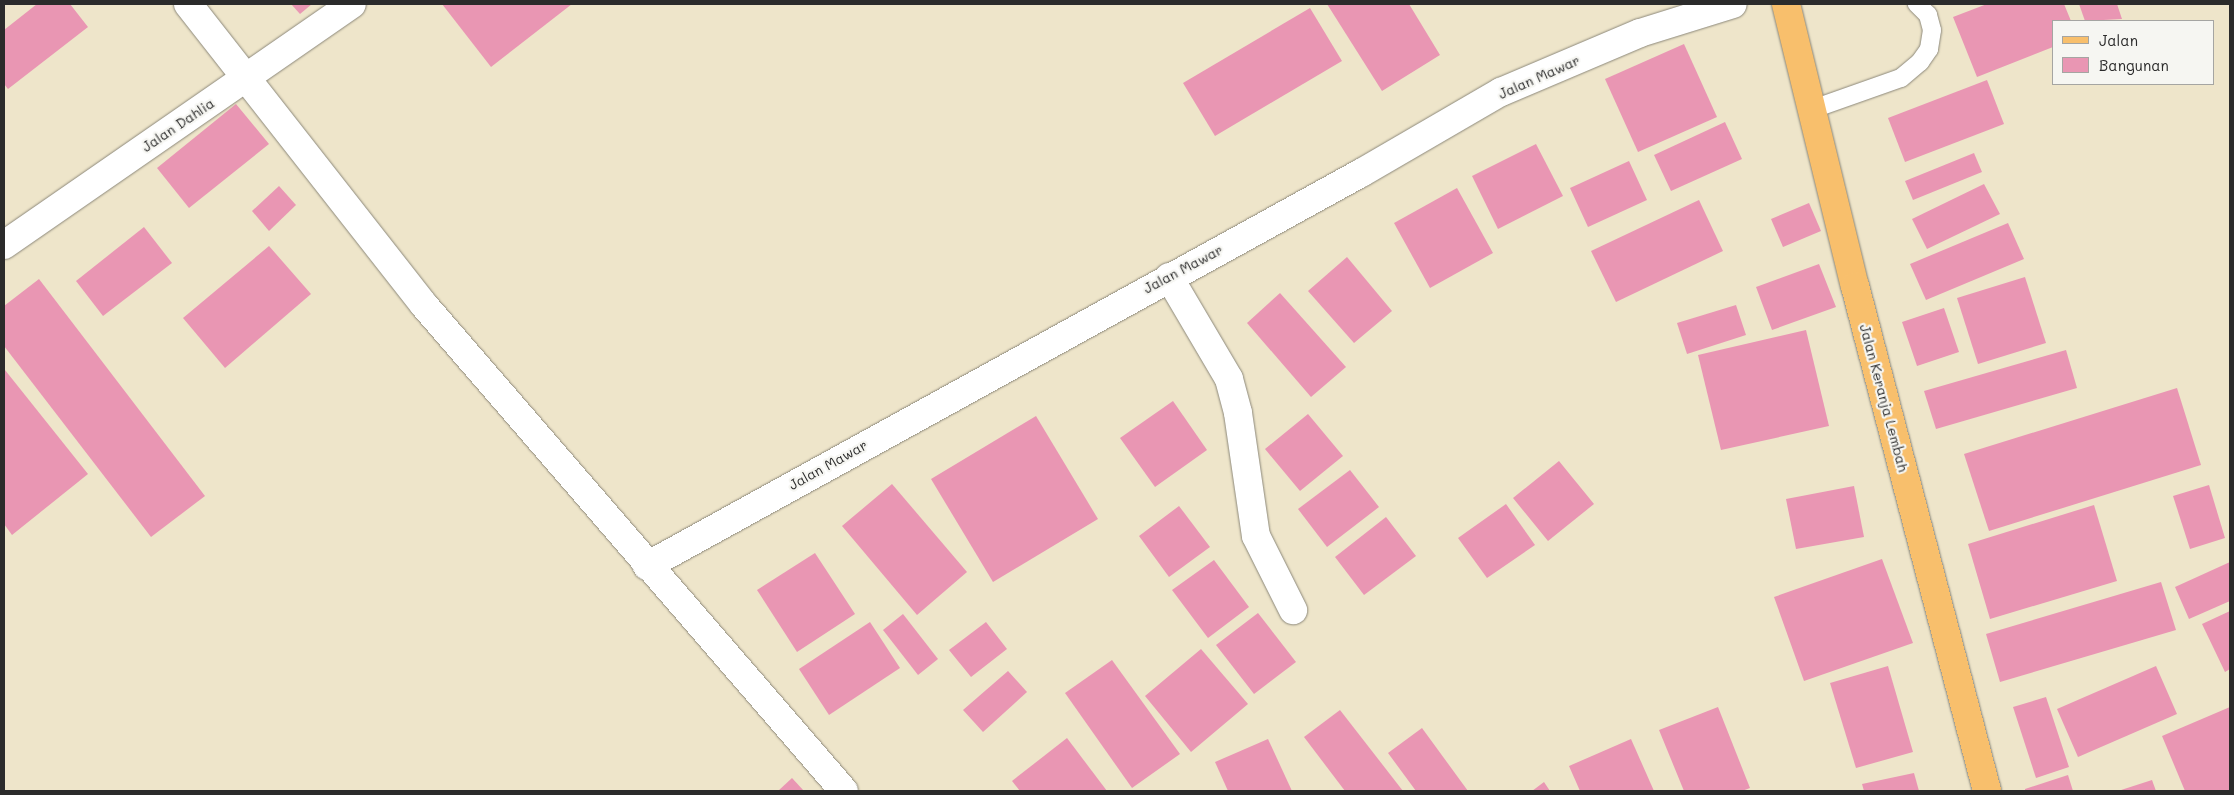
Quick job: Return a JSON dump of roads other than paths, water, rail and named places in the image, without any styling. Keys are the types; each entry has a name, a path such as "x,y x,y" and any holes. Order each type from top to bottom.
{"main road":[{"name":"Jalan Keranja Lembah","path":"1786,4 1855,286 1987,791"}],"street":[{"path":"188,4 248,77 424,305 647,566 844,791"},
{"name":"Jalan Dahlia","path":"4,245 352,4"},
{"name":"Jalan Mawar","path":"647,566 1361,173 1501,92 1640,33 1733,4"},
{"path":"1169,277 1229,379 1238,413 1256,536 1293,610"}],"lane":[{"path":"1813,109 1901,78 1920,62 1929,49 1932,30 1928,15 1918,4"}]}
